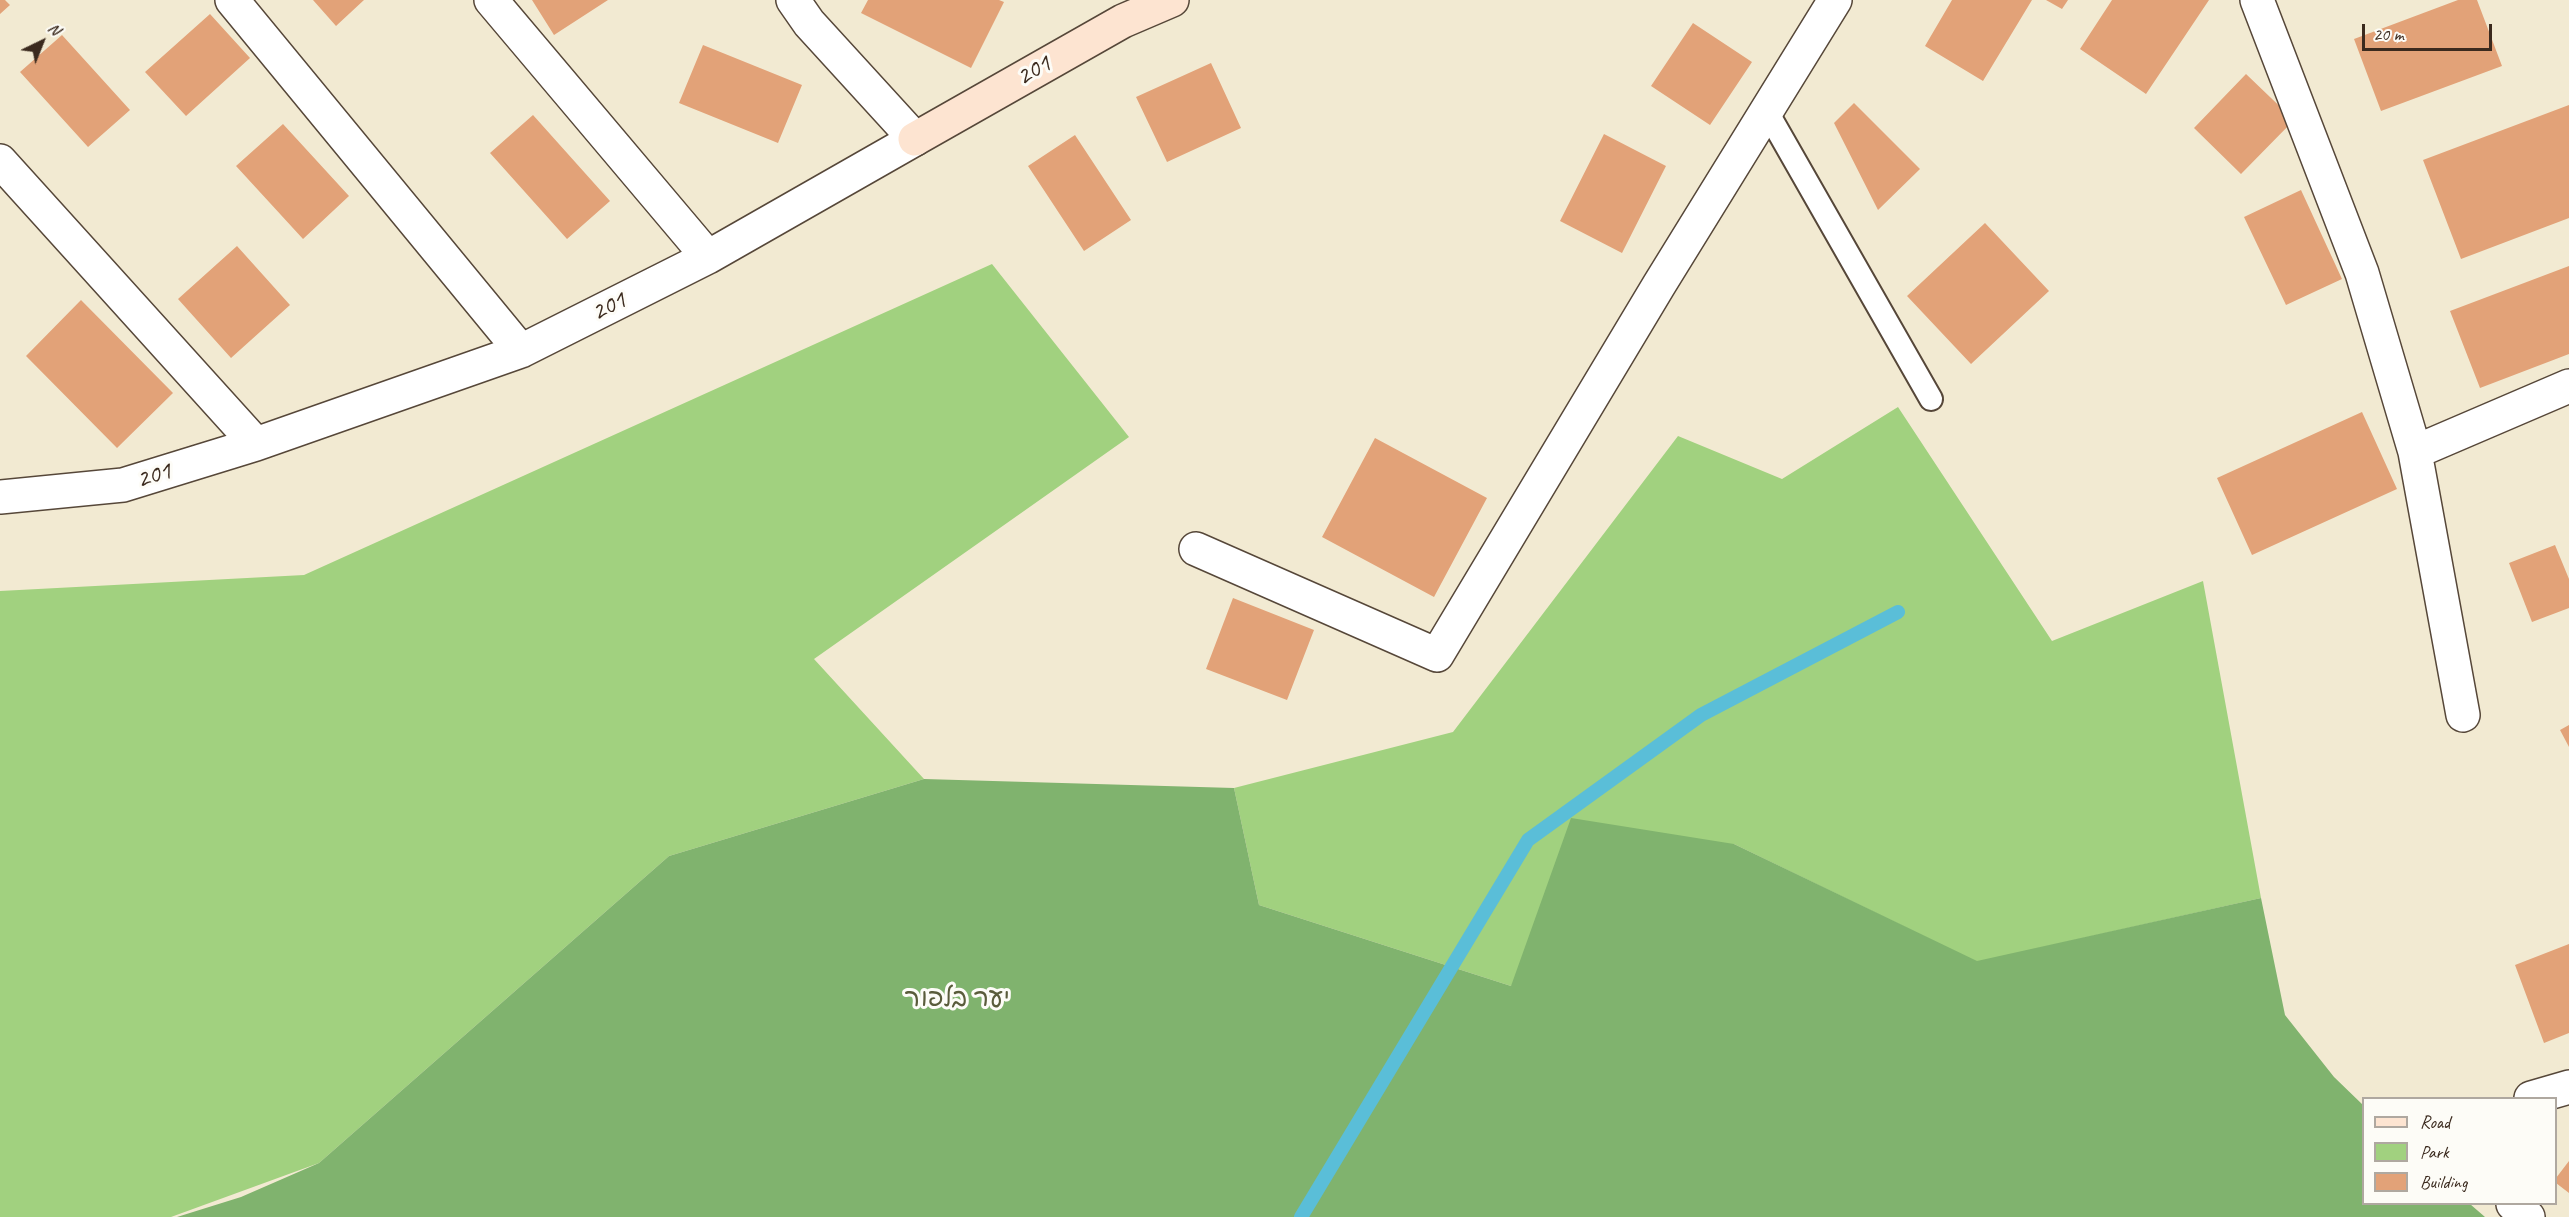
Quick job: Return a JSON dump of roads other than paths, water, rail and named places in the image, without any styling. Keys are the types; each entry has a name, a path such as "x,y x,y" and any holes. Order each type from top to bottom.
{"street":[{"path":"232,0 521,351"},
{"path":"491,0 708,258"},
{"path":"793,0 809,23 915,139"},
{"name":"201","path":"0,497 123,485 256,444 521,351 708,258 1123,21 1172,0"},
{"path":"1196,549 1437,655 1766,110 1835,0"},
{"path":"2257,0 2362,273 2415,452 2463,715"},
{"path":"0,161 256,444"},
{"path":"2415,452 2569,386"},
{"path":"2535,1097 2569,1088"},
{"path":"2514,1205 2528,1217"}],"lane":[{"path":"1766,110 1931,399"}],"waterway":[{"path":"1301,1217 1528,840 1701,715 1898,612"}],"park label":[{"name":"יער בלפור","path":"957,999"}]}
